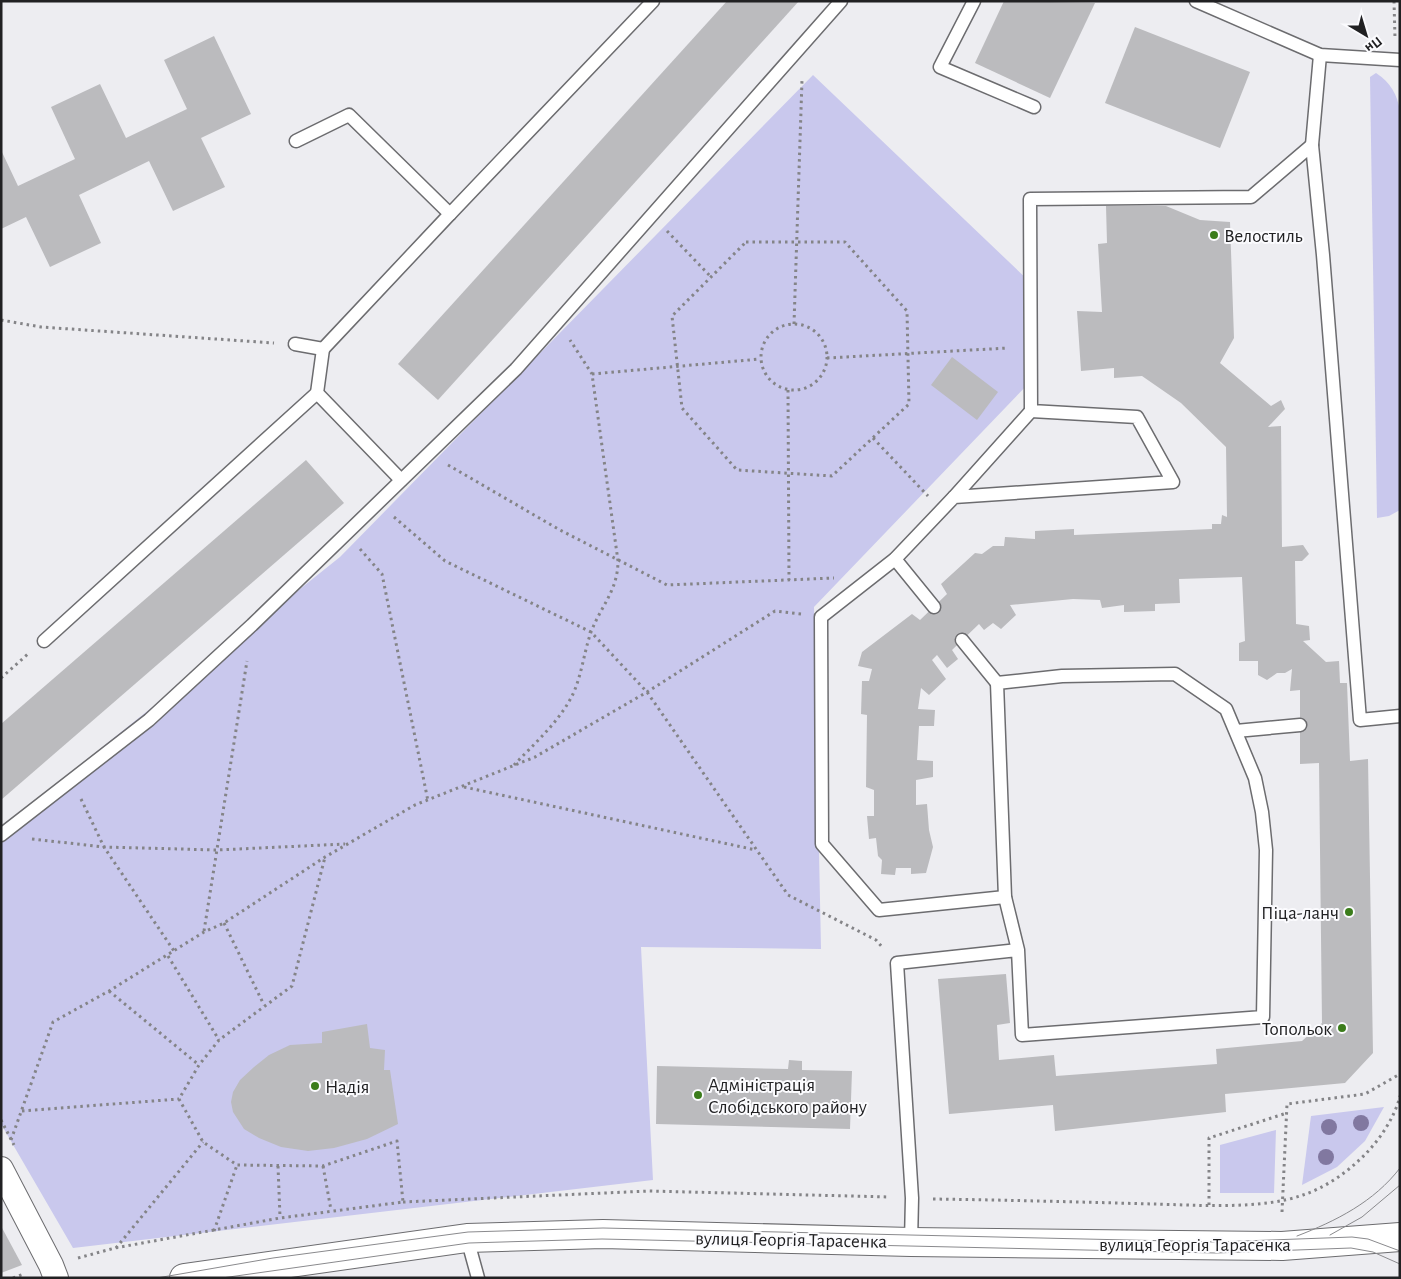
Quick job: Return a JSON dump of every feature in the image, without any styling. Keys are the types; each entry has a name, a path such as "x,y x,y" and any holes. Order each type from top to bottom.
{"main road":[{"name":"вулиця Георгія Тарасенка","path":"184,1278 467,1238 603,1234 912,1242 1282,1246 1400,1237"}],"street":[{"path":"4,1173 51,1265 63,1269"}],"lane":[{"path":"44,641 317,393 323,349 653,1"},
{"path":"1,835 149,720 252,626 516,369 558,324 841,1"},
{"path":"974,1 940,67 1034,107"},
{"path":"1196,1 1320,55 1400,60"},
{"path":"1320,55 1312,145 1323,255 1354,720 1400,716"},
{"path":"296,141 349,116 450,214"},
{"path":"1005,897 879,910 822,844 820,617 895,559 1031,411 1030,199 1251,197 1312,145"},
{"path":"295,344 323,349"},
{"path":"317,393 401,480"},
{"path":"954,497 1173,482 1137,418 1031,411"},
{"path":"895,559 934,607"},
{"path":"962,640 997,683 1005,897 1018,950 1022,1035 1263,1017 1266,850 1262,812 1255,778 1226,709 1175,674 1062,676 997,683"},
{"path":"1236,731 1300,725"},
{"path":"912,1242 912,1198 897,963 1018,950"},
{"path":"467,1238 478,1278"}],"path":[{"path":"794,324 803,45"},
{"path":"652,216 712,277"},
{"path":"746,242 797,242 846,242 907,312 909,404 832,476 737,470 682,408 672,316 746,242"},
{"path":"1,320 40,327 295,344"},
{"path":"514,766 551,725 572,696 585,662 591,632 618,577 618,561 592,374 558,324"},
{"path":"794,324 804,326 820,338 827,358 825,369 819,379 810,386 799,390 788,390 778,387 769,380 763,370 760,359 766,339 783,326 794,324"},
{"path":"827,358 1031,346"},
{"path":"592,374 760,359"},
{"path":"788,390 789,580"},
{"path":"873,438 941,510"},
{"path":"428,453 618,561 667,585 872,577"},
{"path":"378,502 445,561 591,632 647,692 788,896 876,940 897,963"},
{"path":"346,534 382,574 428,801"},
{"path":"4,1173 11,1140 52,1022 109,991 204,932 224,923 326,856 415,805 535,757 647,692 776,611 820,617"},
{"path":"204,932 252,626"},
{"path":"1,678 44,641"},
{"path":"72,780 104,848 174,951"},
{"path":"462,787 756,850"},
{"path":"1,835 104,848 217,850 347,844"},
{"path":"179,1099 198,1065 219,1040 292,986 326,856"},
{"path":"224,923 264,1005"},
{"path":"168,956 219,1040"},
{"path":"109,991 198,1065"},
{"path":"1282,1212 1287,1104 1365,1094 1400,1074"},
{"path":"22,1111 179,1099"},
{"path":"63,1269 115,1248 280,1218 403,1202 397,1141 322,1166 237,1165 203,1142 179,1099"},
{"path":"1209,1205 1209,1138 1287,1114"},
{"path":"1,1120 16,1148"},
{"path":"115,1248 203,1142"},
{"path":"214,1231 237,1165"},
{"path":"278,1166 280,1218"},
{"path":"322,1166 331,1210"}],"shaded area":[{"path":"1376,73 1392,89 1400,111 1400,510 1389,516 1377,518 1370,77"},
{"path":"813,75 1030,282 1031,381 814,607 821,949 641,947 653,1180 73,1248 1,1124 1,828 340,557"},
{"path":"1384,1107 1365,1141 1337,1167 1302,1185 1311,1116"},
{"path":"1276,1130 1274,1193 1220,1193 1220,1145"}],"building":[{"path":"727,1 799,1 438,400 398,364"},
{"path":"1004,1 1095,3 1050,98 975,63"},
{"path":"1135,27 1250,72 1220,148 1105,103"},
{"path":"214,36 251,114 201,138 225,187 173,211 149,161 79,195 101,243 50,267 26,217 1,229 1,150 18,186 75,159 51,107 100,84 126,138 187,109 164,60"},
{"path":"1106,206 1166,206 1200,220 1230,222 1234,338 1220,363 1271,406 1281,400 1285,409 1268,427 1281,426 1282,547 1303,545 1309,554 1302,561 1295,561 1296,624 1309,626 1310,640 1303,641 1326,662 1339,661 1340,683 1347,683 1350,761 1368,759 1373,1053 1345,1083 1225,1094 1226,1112 1055,1131 1053,1105 949,1114 938,979 1006,974 1010,1023 997,1025 999,1060 1054,1055 1056,1076 1217,1064 1216,1049 1302,1041 1322,1023 1319,763 1300,764 1300,690 1290,691 1292,669 1285,673 1277,673 1267,680 1258,675 1258,661 1239,661 1239,643 1245,641 1242,577 1179,579 1180,603 1155,604 1155,611 1124,612 1124,605 1102,608 1100,600 1073,599 1010,605 1016,615 1001,629 993,623 984,630 979,624 952,650 958,659 947,668 937,655 932,660 946,679 929,695 921,688 918,709 935,710 934,726 919,726 917,760 933,761 933,777 916,780 916,805 927,804 929,830 933,847 926,873 911,874 911,868 896,868 895,875 881,874 882,860 878,856 876,838 869,839 867,816 874,816 874,790 866,787 867,715 861,714 862,681 869,681 872,669 858,666 862,652 912,614 920,620 947,594 941,584 975,553 982,554 993,546 1004,546 1005,537 1035,539 1035,531 1074,529 1074,535 1212,529 1212,524 1221,524 1222,515 1227,517 1226,447 1181,403 1142,376 1114,378 1114,368 1081,371 1077,311 1102,312 1098,244 1107,243"},
{"path":"952,357 998,392 977,420 931,385"},
{"path":"306,460 344,503 1,800 1,724"},
{"name":"Надія","path":"367,1024 370,1048 385,1050 384,1070 390,1070 398,1124 367,1139 334,1148 308,1151 281,1147 259,1138 244,1129 233,1112 231,1102 233,1092 240,1080 254,1067 269,1055 290,1045 322,1043 322,1032"},
{"path":"789,1060 802,1061 802,1070 852,1071 850,1129 656,1124 657,1066 788,1069"},
{"path":"1,1226 22,1265 1,1273"}],"tram line":[{"path":"1297,1236 1340,1217 1366,1201 1390,1180 1400,1168"},
{"path":"1330,1235 1362,1217 1400,1185"},
{"path":"157,1278 273,1258 468,1232 603,1228 1216,1242 1352,1237 1368,1239 1400,1251"},
{"path":"222,1278 469,1243 602,1239 1216,1253 1351,1248 1373,1252 1400,1264"}],"place":[{"name":"Велостиль","path":"1214,235"},
{"name":"Піца-ланч","path":"1349,912"},
{"name":"Топольок","path":"1342,1028"},
{"name":"Надія","path":"315,1086"},
{"name":"Адміністрація Слобідського району","path":"698,1095"}]}
